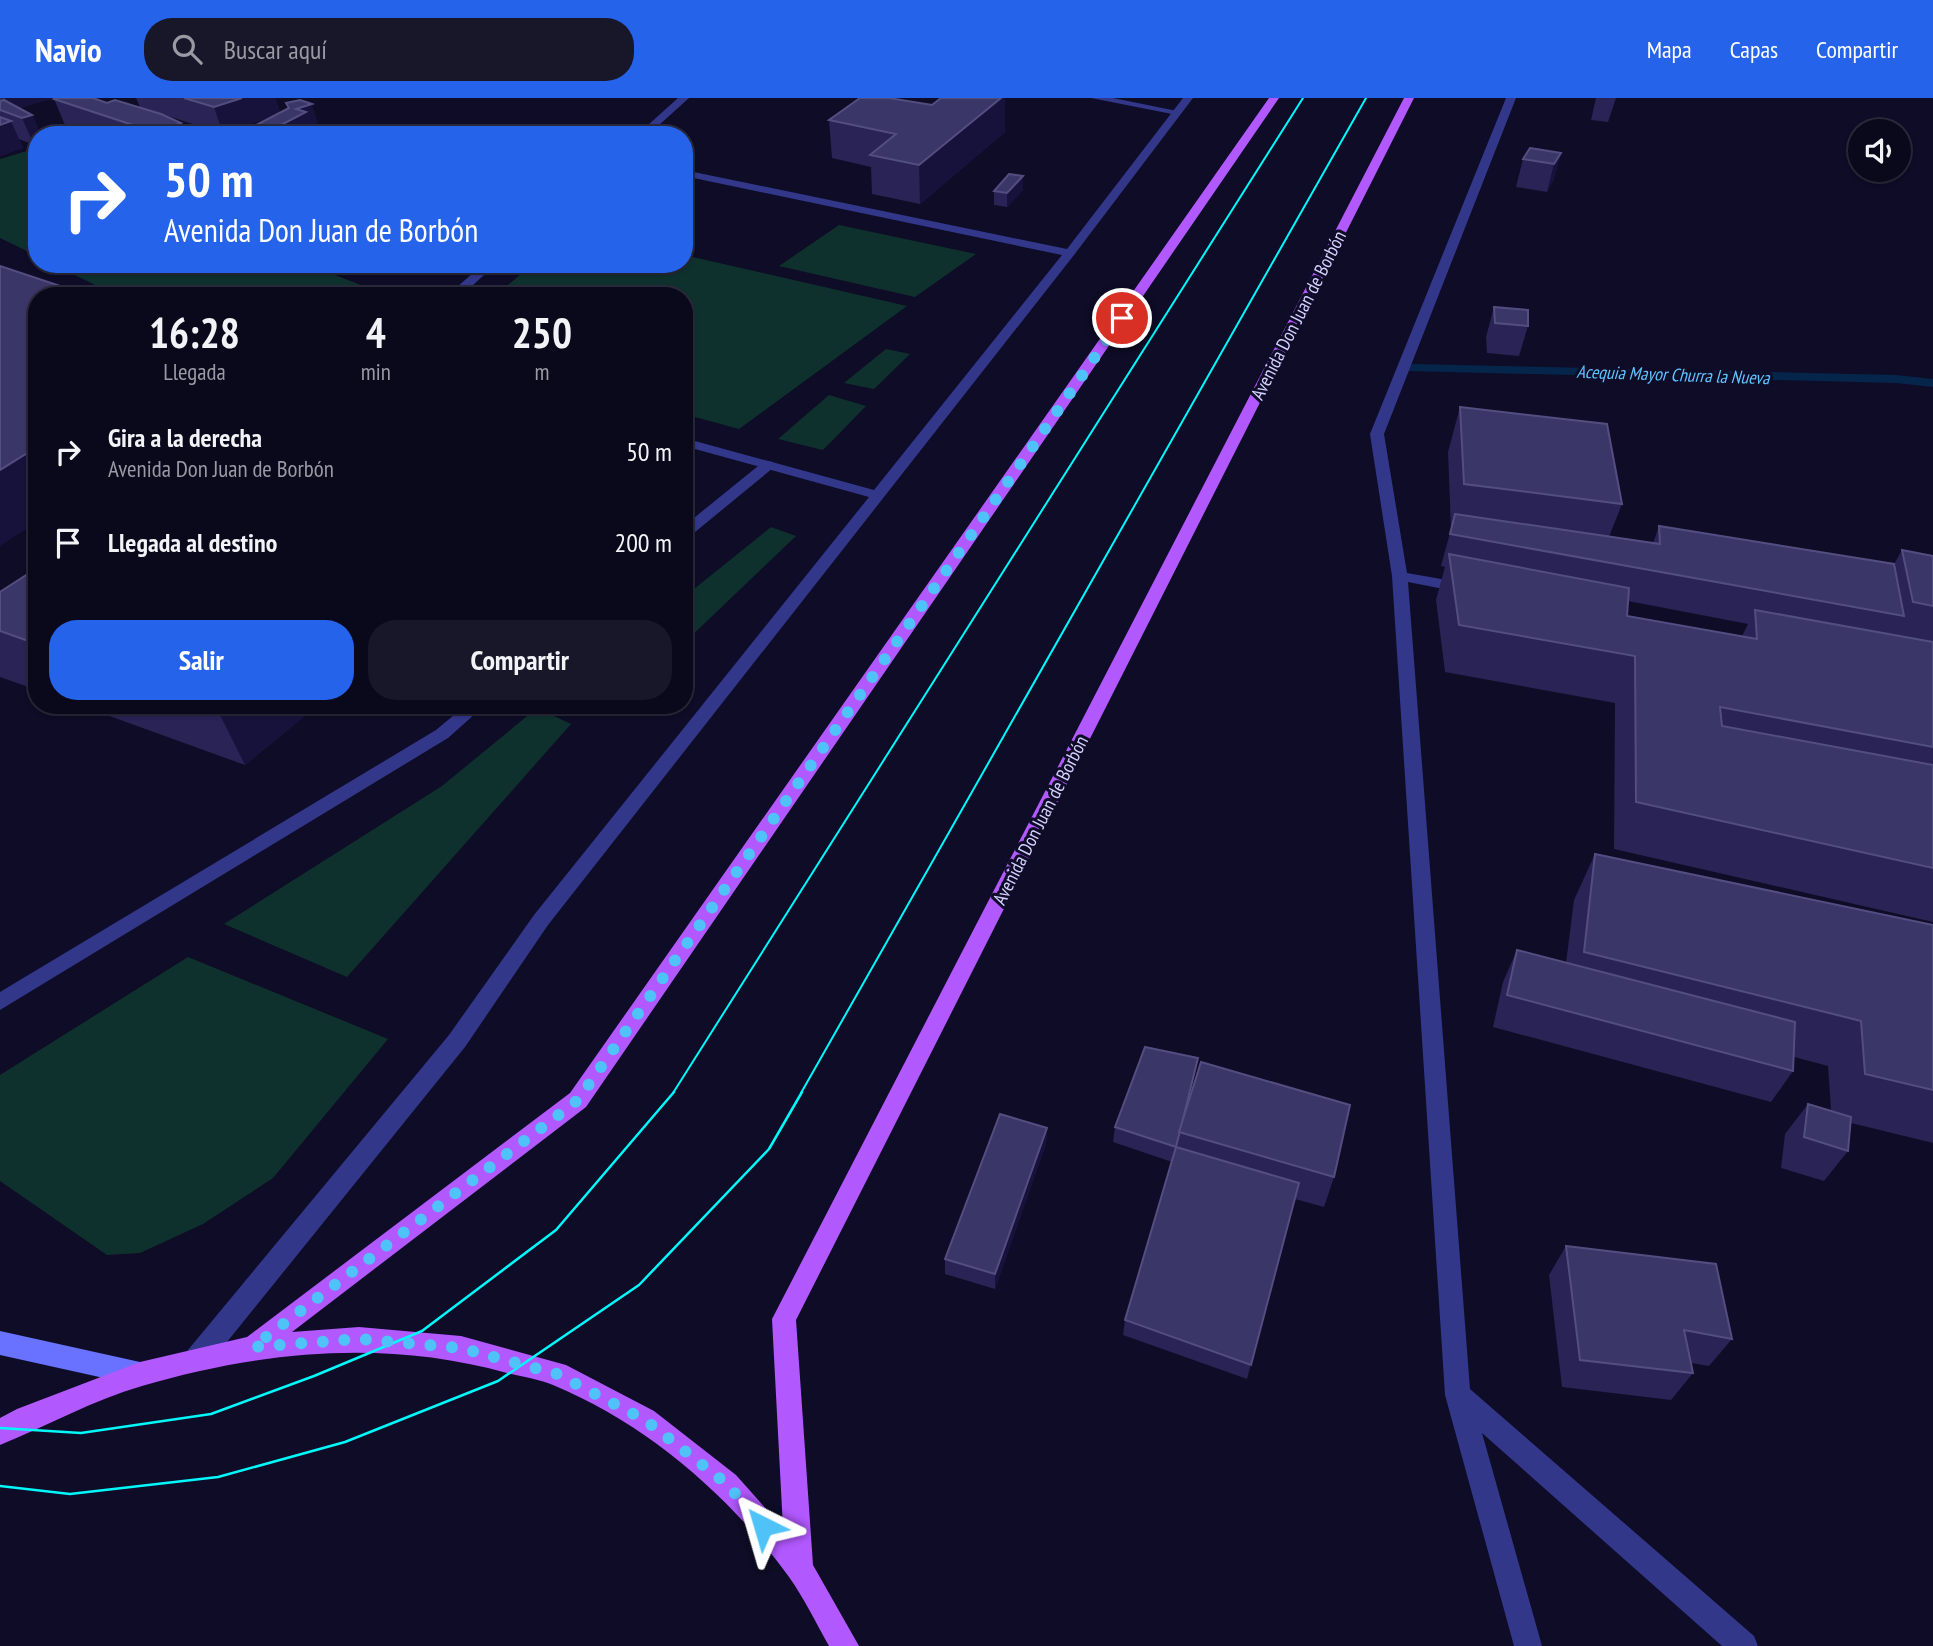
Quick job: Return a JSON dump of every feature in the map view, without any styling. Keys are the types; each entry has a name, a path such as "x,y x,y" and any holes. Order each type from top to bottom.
{"main road":[{"path":"253,1347 578,1100 1274,98"},
{"name":"Avenida Don Juan de Borbón","path":"799,1568 784,1319 1409,98"},
{"path":"0,1432 26,1418 140,1374 253,1347 359,1339 461,1348 557,1374 645,1420 727,1484 799,1568 845,1646"},
{"path":"0,1343 140,1374"}],"street":[{"path":"652,126 684,98"},
{"path":"1096,98 1183,105"},
{"path":"1511,98 1377,434 1400,576 1458,1395 1528,1646"},
{"path":"197,1359 457,1041 541,920 1070,253 1183,105"},
{"path":"693,175 1070,253"},
{"path":"463,287 480,273"},
{"path":"693,444 877,495"},
{"path":"693,527 768,465"},
{"path":"1400,576 1482,591"},
{"path":"0,1002 442,734 466,714"},
{"path":"1458,1395 1744,1646"}],"green space":[{"path":"28,151 28,252 0,238 0,159"},
{"path":"839,225 976,254 915,297 779,266"},
{"path":"693,257 907,306 739,429 693,416 693,287 506,287 522,273 693,273"},
{"path":"71,273 330,273 366,287 99,287"},
{"path":"886,349 910,354 874,389 844,383"},
{"path":"829,395 866,406 823,450 778,439"},
{"path":"771,527 796,536 693,634 693,590"},
{"path":"530,714 550,714 571,724 347,977 224,924 442,786"},
{"path":"188,957 388,1039 273,1178 203,1224 140,1253 107,1255 0,1181 0,1075"}],"building":[{"path":"93,98 107,103 115,100 181,123 174,126 136,126 54,99"},
{"path":"184,98 242,98 214,107"},
{"path":"860,98 889,98 932,105 941,98 1001,98 919,165 870,155 896,134 829,120"},
{"path":"4,100 32,115 22,118 0,110 0,101"},
{"path":"300,100 312,104 296,109 306,112 279,126 254,126 289,108 286,103"},
{"path":"0,117 11,121 0,125"},
{"path":"1530,148 1561,153 1554,164 1523,159"},
{"path":"1009,174 1023,176 1007,193 994,191"},
{"path":"0,266 63,287 28,287 28,453 0,470"},
{"path":"1494,307 1528,310 1528,326 1495,323"},
{"path":"1460,407 1607,424 1622,504 1464,484"},
{"path":"1455,514 1660,544 1659,526 1894,564 1904,616 1450,534"},
{"path":"1902,550 1933,556 1933,606 1913,602"},
{"path":"1449,554 1629,588 1627,616 1757,639 1755,610 1933,642 1933,747 1720,707 1722,726 1933,765 1933,868 1636,802 1635,656 1459,625"},
{"path":"28,574 28,641 0,631 0,592"},
{"path":"1595,854 1933,925 1933,1090 1865,1074 1861,1021 1584,952"},
{"path":"1517,950 1795,1022 1793,1071 1507,995"},
{"path":"1145,1047 1198,1058 1176,1147 1115,1127"},
{"path":"1201,1062 1350,1105 1334,1177 1179,1132"},
{"path":"1808,1104 1851,1117 1848,1151 1804,1137"},
{"path":"1000,1114 1047,1128 995,1274 945,1259"},
{"path":"1176,1147 1299,1183 1251,1365 1125,1320"},
{"path":"1566,1246 1716,1264 1732,1339 1684,1330 1693,1373 1580,1360"}],"waterway":[{"name":"Acequia Mayor Churra la Nueva","path":"1413,368 1896,379 1933,383"}],"tram line":[{"path":"673,1093 1303,98"},
{"path":"801,1093 1366,98"},
{"path":"0,1428 81,1433 211,1414 314,1376 422,1331 556,1230 674,1092"},
{"path":"0,1486 70,1494 218,1477 345,1442 498,1381 639,1285 769,1149 802,1092"}],"route":[{"path":"763,1526 727,1484 645,1420 557,1374 461,1348 439,1346 359,1339 253,1347 578,1100 1122,318"}]}
